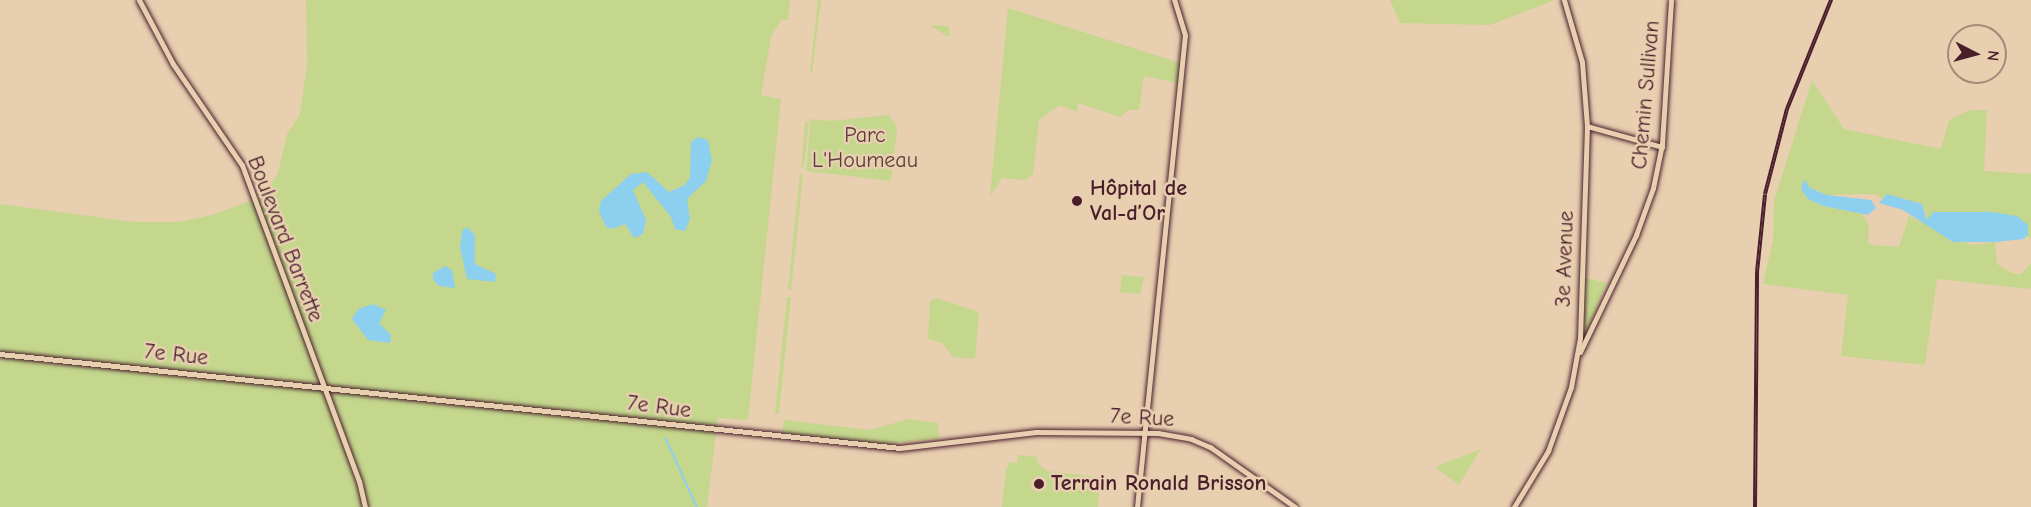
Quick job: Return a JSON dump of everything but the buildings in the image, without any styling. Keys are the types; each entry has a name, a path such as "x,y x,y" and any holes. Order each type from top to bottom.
{"street":[{"name":"Boulevard Barrette","path":"139,0 173,64 242,165 365,507"},
{"path":"1137,507 1185,35 1174,0"},
{"name":"3e Avenue","path":"1514,507 1548,451 1567,402 1578,356 1587,126 1582,62 1564,0"},
{"name":"Chemin Sullivan","path":"1578,356 1636,235 1662,147 1671,0"},
{"path":"1587,126 1662,147"},
{"name":"7e Rue","path":"0,354 900,448 1036,432 1145,432 1176,435 1210,447 1294,507"}],"green space":[{"path":"306,0 790,0 788,20 781,20 771,37 761,95 781,99 748,420 718,418 707,507 0,507 0,204 134,222 179,222 212,215 263,196 278,173 287,134 300,114 307,65"},
{"path":"818,0 821,0 812,73 810,72"},
{"path":"1390,0 1555,0 1490,25 1400,23"},
{"path":"1008,8 1180,63 1178,83 1144,76 1139,110 1128,110 1120,117 1078,103 1077,112 1060,105 1039,120 1033,174 1026,180 1002,178 990,196"},
{"path":"929,25 949,26 950,36 947,36"},
{"path":"1812,80 1844,129 1941,149 1949,120 1970,110 1987,110 1984,171 2031,174 2031,239 1991,212 1934,212 1927,220 1926,211 1917,202 1881,198 1875,194 1827,195 1810,188 1803,179 1808,199 1823,206 1862,214 1869,226 1868,242 1873,245 1899,247 1909,216 1971,245 1995,242 1997,264 2012,273 2021,274 2031,263 2031,289 1937,279 1925,365 1841,356 1848,295 1763,284 1773,241 1774,201"},
{"name":"Parc L'Houmeau","path":"888,115 895,123 897,131 891,181 806,171 811,119 831,121"},
{"path":"805,121 809,122 804,167 801,167"},
{"path":"800,174 803,175 791,290 788,290"},
{"path":"1122,275 1144,277 1140,294 1120,292"},
{"path":"1586,278 1606,283 1584,339 1583,338"},
{"path":"787,297 791,297 779,414 775,413"},
{"path":"936,298 979,312 975,359 953,357 942,343 928,339 930,301"},
{"path":"909,419 938,423 939,438 886,444 782,433 784,420 870,430"},
{"path":"1481,449 1459,485 1435,467"},
{"path":"1018,455 1037,457 1038,464 1047,471 1101,477 1098,507 1002,507 1006,470 1010,462 1017,463"}],"water":[{"path":"698,137 708,140 712,160 706,181 687,199 690,219 685,231 675,229 671,217 643,182 633,190 646,220 643,234 634,238 625,224 612,229 606,227 599,211 601,201 631,174 647,172 669,192 685,185 690,177 691,142"},
{"path":"1804,179 1810,188 1827,195 1871,200 1876,208 1868,215 1823,206 1808,199 1801,189"},
{"path":"1887,194 1922,204 1927,220 1933,212 1991,212 2017,216 2028,225 2028,235 2024,239 1995,242 1953,242 1903,210 1879,203"},
{"path":"467,227 475,235 475,264 496,274 495,282 467,279 460,247 462,231"},
{"path":"445,266 452,270 455,288 439,286 433,280 433,273"},
{"path":"373,304 386,310 379,323 391,335 390,343 368,340 352,319 358,309"}],"waterway":[{"path":"666,438 697,507"}],"railway":[{"path":"1755,507 1757,272 1765,194 1787,109 1831,0"}],"place":[{"name":"Hôpital de Val-d’Or","path":"1077,201"},
{"name":"Terrain Ronald Brisson","path":"1039,484"}]}
